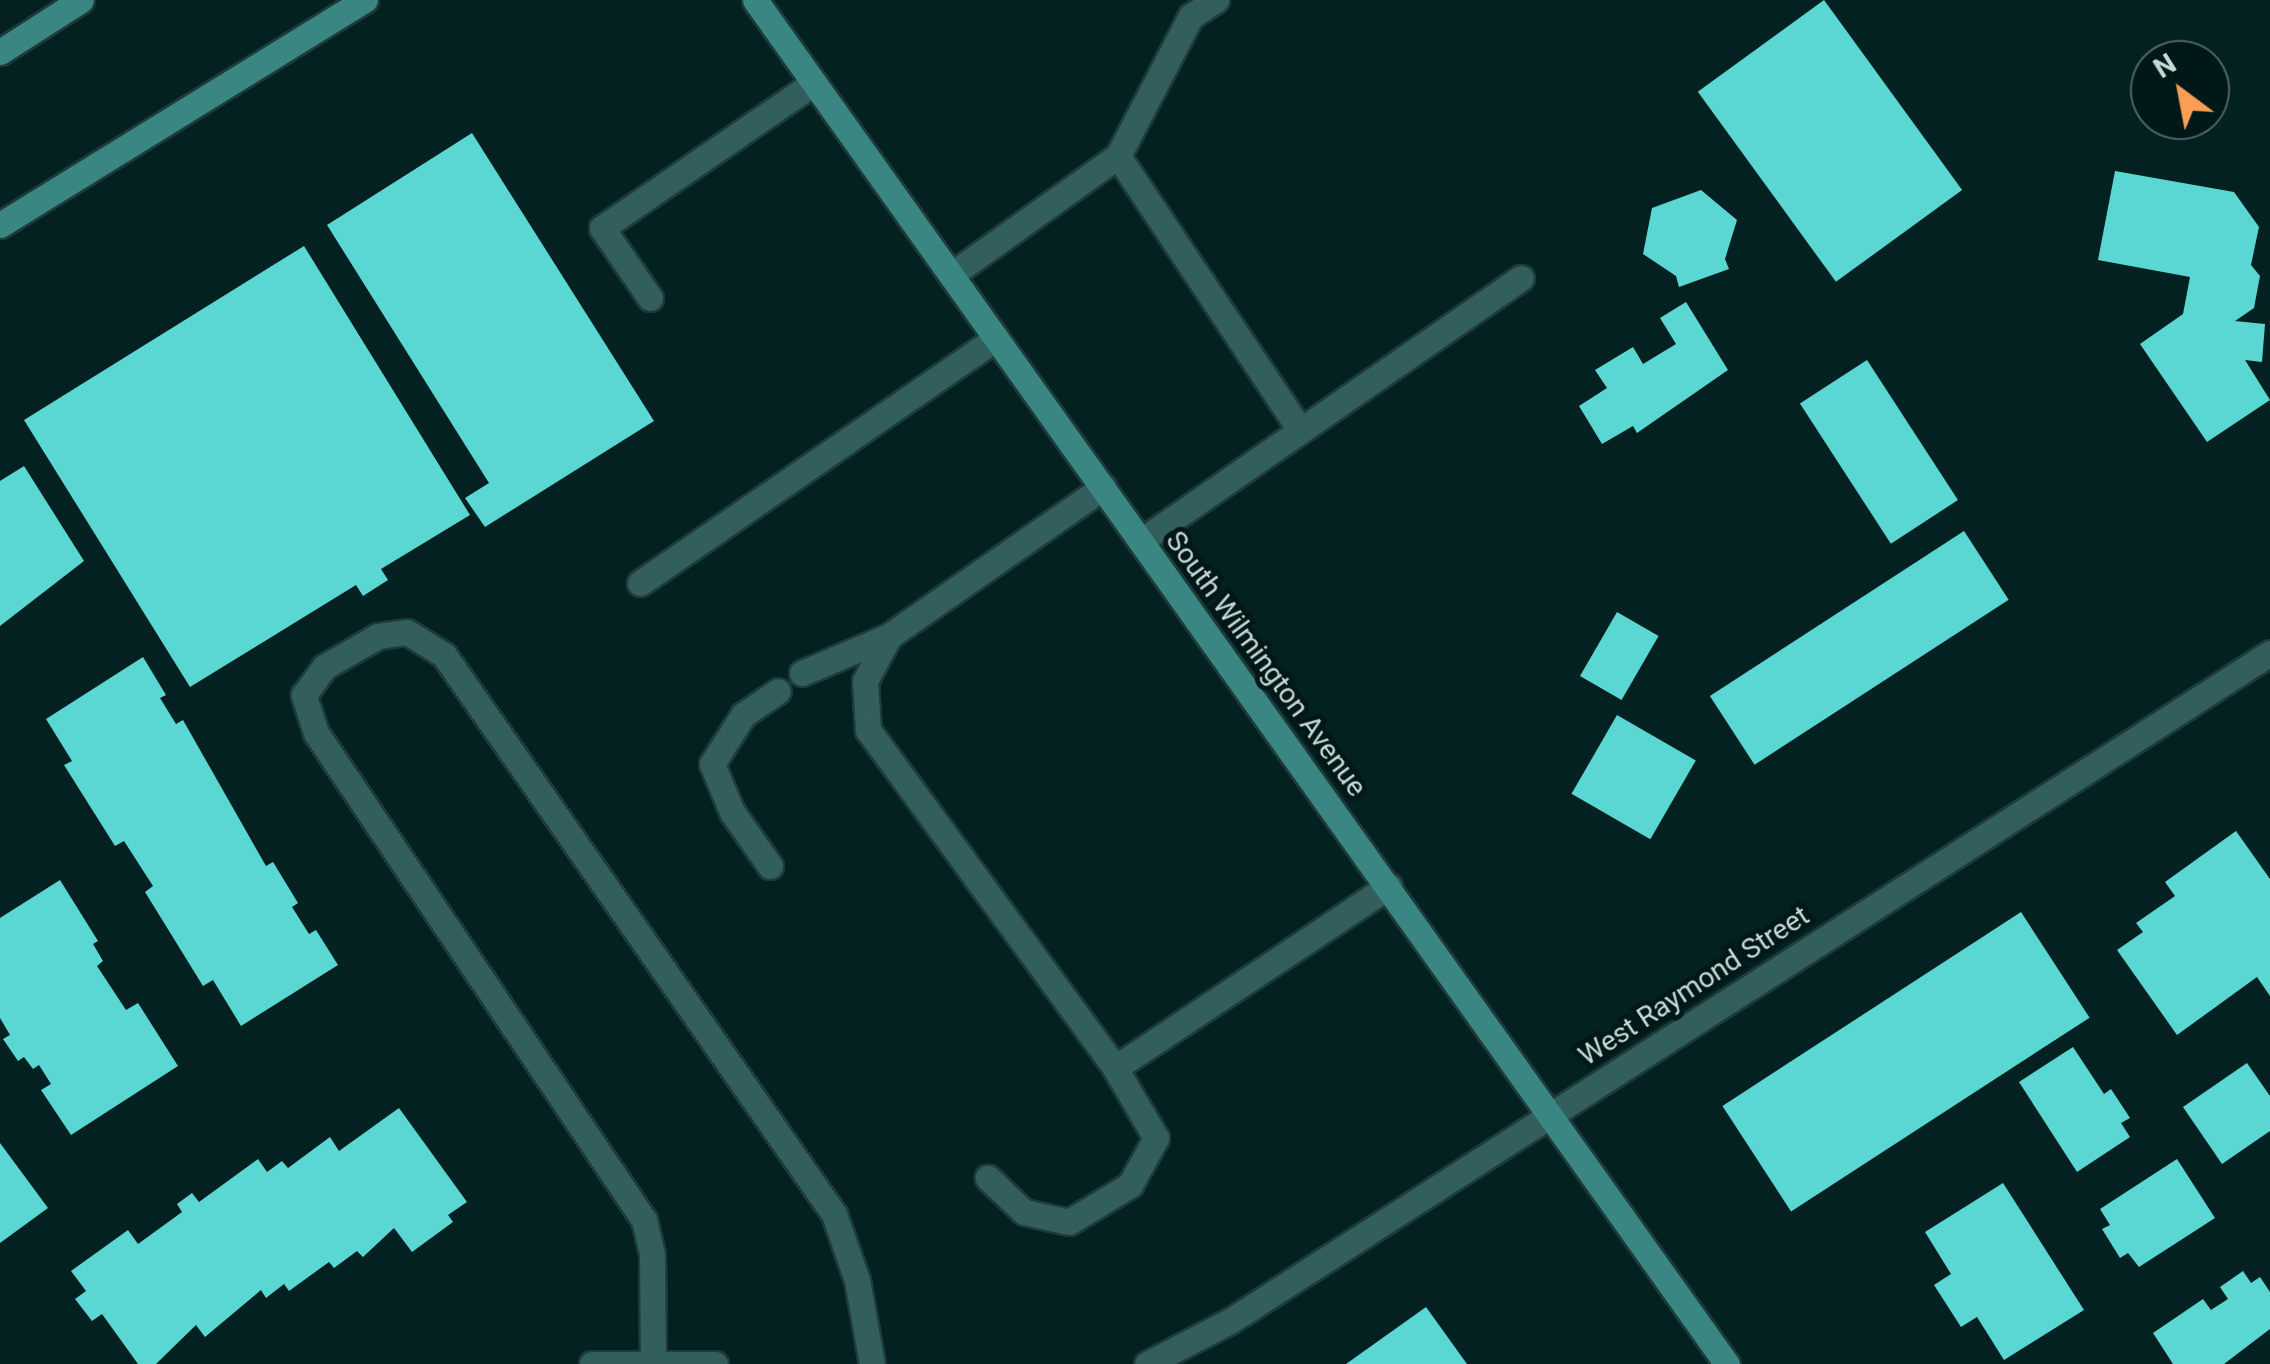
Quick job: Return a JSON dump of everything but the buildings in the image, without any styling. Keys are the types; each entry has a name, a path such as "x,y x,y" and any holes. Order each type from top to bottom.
{"main road":[{"path":"0,52 81,0"},
{"path":"0,226 366,0"},
{"name":"South Wilmington Avenue","path":"755,0 1727,1364"}],"street":[{"path":"950,275 1118,156 1186,8 1216,0"},
{"path":"650,298 602,228 814,83"},
{"path":"1118,156 1300,430"},
{"path":"1141,541 1521,278"},
{"path":"640,584 996,338"},
{"path":"802,673 889,636 1103,487"},
{"path":"653,1363 652,1254 644,1220 316,732 304,695 324,667 378,636 407,632 444,655 834,1214 857,1280 872,1364"},
{"path":"889,636 866,681 868,730 1115,1068 1156,1138 1130,1185 1070,1222 1024,1212 988,1178"},
{"name":"West Raymond Street","path":"1147,1364 1230,1322 2270,653"},
{"path":"770,866 732,812 712,764 743,715 778,691"},
{"path":"1115,1068 1388,886"},
{"path":"592,1364 715,1364"}]}
